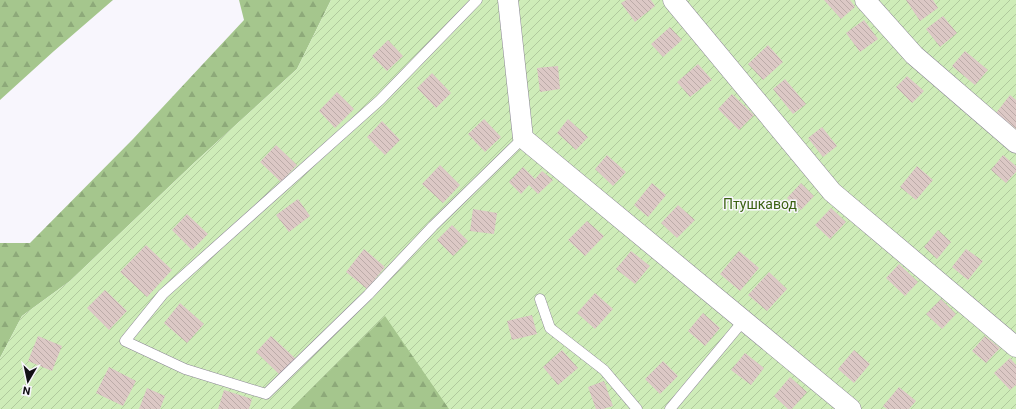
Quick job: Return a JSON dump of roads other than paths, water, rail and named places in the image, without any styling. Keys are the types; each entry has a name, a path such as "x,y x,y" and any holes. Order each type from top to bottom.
{"street":[{"path":"508,0 523,138 851,409"},
{"path":"673,0 832,192 1016,347"},
{"path":"865,0 914,55 1016,142"}],"lane":[{"path":"477,0 380,100 163,294 125,341 185,369 266,394 368,295 433,226 523,138"},
{"path":"540,299 550,328 604,370 637,409"},
{"path":"670,409 744,320"}],"park label":[{"name":"Птушкавод","path":"760,204"}]}
